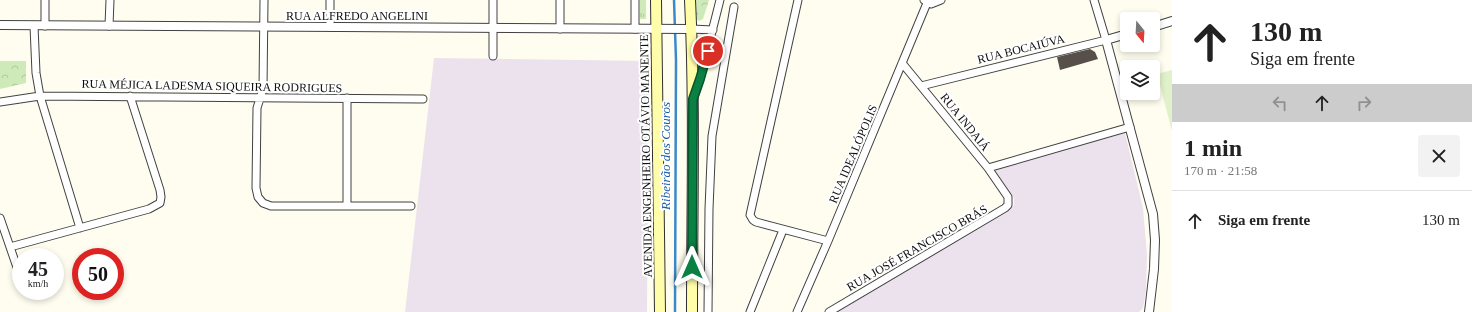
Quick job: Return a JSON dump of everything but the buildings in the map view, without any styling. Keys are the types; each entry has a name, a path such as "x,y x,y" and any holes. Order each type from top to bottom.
{"main road":[{"name":"AVENIDA ENGENHEIRO OTÁVIO MANENTE","path":"656,0 662,29 660,312"},
{"path":"690,0 688,29 693,99 692,312"}],"street":[{"path":"45,0 45,26"},
{"path":"109,26 110,0"},
{"path":"264,0 263,89 257,108 256,188 262,203 271,206 411,206"},
{"path":"330,0 330,27"},
{"path":"493,0 493,56"},
{"path":"560,0 560,29"},
{"path":"635,0 635,29"},
{"path":"693,99 700,79 720,0"},
{"path":"798,0 750,212 751,218 756,222 828,241"},
{"path":"925,1 936,3 941,0"},
{"path":"1094,0 1153,214 1155,240 1154,269 1149,312"},
{"name":"RUA IDEALÓPOLIS","path":"797,312 902,64 925,1"},
{"path":"708,312 709,209 712,142 734,7"},
{"path":"1160,25 1172,21"},
{"name":"RUA ALFREDO ANGELINI","path":"0,25 713,30"},
{"path":"34,26 36,73 40,96 80,228"},
{"name":"RUA BOCAIÚVA","path":"922,86 1120,36"},
{"name":"RUA INDAIÁ","path":"902,64 922,86 988,168 1008,197"},
{"name":"RUA MÉJICA LADESMA SIQUEIRA RODRIGUES","path":"0,102 40,96 423,99"},
{"path":"10,247 149,210 160,203 160,190 130,96"},
{"path":"347,98 347,206"},
{"path":"988,168 1130,127"},
{"name":"RUA JOSÉ FRANCISCO BRÁS","path":"829,312 1005,208 1008,205 1008,197"},
{"path":"0,218 12,253"},
{"path":"750,312 783,230"}],"shaded area":[{"path":"434,58 649,61 647,312 405,312"},
{"path":"1125,133 1143,208 1147,255 1146,291 1143,308 1139,312 834,312 1011,208 1014,205 1014,198 993,169"}],"green space":[{"path":"640,0 646,0 646,19 640,19"},
{"path":"694,0 709,0 703,19 699,21 694,17"},
{"path":"696,38 705,38 697,67"},
{"path":"0,61 26,61 26,83 0,89"},
{"path":"1172,70 1172,131 1160,85 1160,73"}],"waterway":[{"name":"Ribeirão dos Couros","path":"674,0 676,60 675,312"}],"route":[{"path":"692,267 694,150 693,99 708,51"}]}
